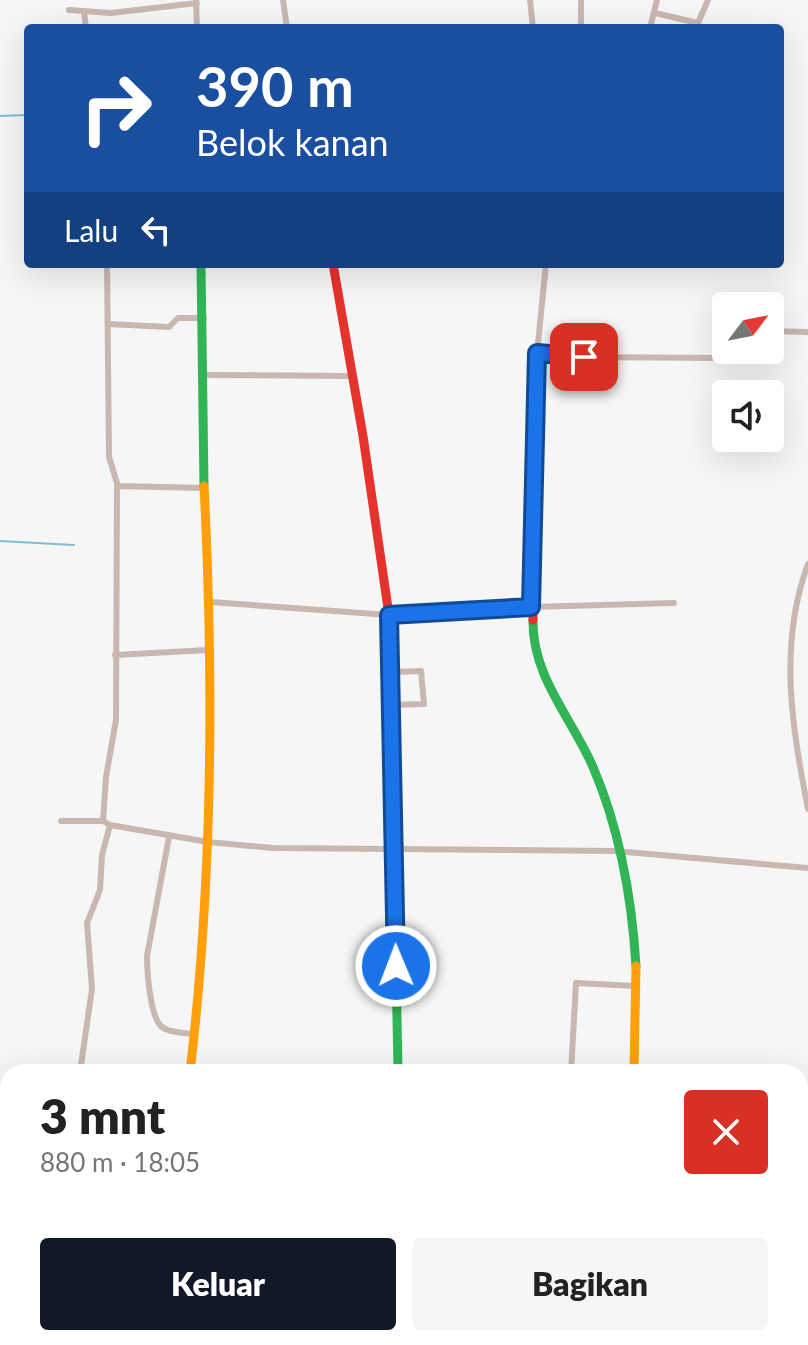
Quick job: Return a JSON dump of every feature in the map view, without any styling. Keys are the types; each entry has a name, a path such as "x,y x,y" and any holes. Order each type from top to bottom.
{"street":[{"path":"283,0 286,24"},
{"path":"530,0 533,24"},
{"path":"581,0 581,24"},
{"path":"651,24 657,0"},
{"path":"655,13 698,23 708,0"},
{"path":"69,10 111,13 196,2 197,24"},
{"path":"84,12 86,24"},
{"path":"81,1064 92,989 87,923 100,890 107,823 106,777 115,729 117,486 109,457 107,268"},
{"path":"191,1064 206,927 208,842 210,602 204,488 201,268"},
{"path":"334,268 389,615 398,1064"},
{"path":"546,268 537,353 533,630 542,670 593,766 632,906 636,986 634,1064"},
{"path":"108,324 169,327 178,318 204,318"},
{"path":"784,331 808,332"},
{"path":"537,353 584,357 712,358"},
{"path":"204,375 352,376"},
{"path":"117,486 204,488"},
{"path":"808,564 795,607 789,684 791,723 808,809"},
{"path":"210,602 389,615 674,603"},
{"path":"115,655 208,650"},
{"path":"391,672 421,671 424,703 392,705"},
{"path":"61,821 107,823 169,837 273,848 619,852 808,868"},
{"path":"169,837 156,898 148,972 153,1010 159,1024 194,1034"},
{"path":"571,1064 576,983 636,986"}],"waterway":[{"path":"0,116 24,115"},
{"path":"0,541 74,545"}],"traffic: fast":[{"path":"201,268 204,486"},
{"path":"533,620 534,641 546,679 593,767 611,815 628,890 636,966"},
{"path":"392,747 398,1064"}],"traffic: slow":[{"path":"191,1064 203,926 209,779 209,633 204,486"},
{"path":"634,1064 636,966"}],"traffic: jam":[{"path":"334,268 363,436 389,615 392,747"},
{"path":"533,620 537,353"}],"route":[{"path":"396,966 389,615 531,607 537,353 584,357"}]}
